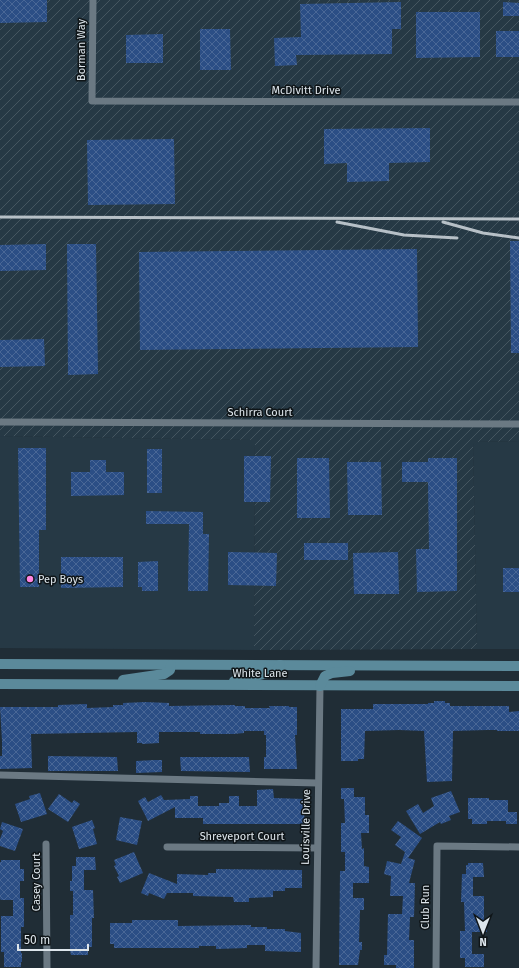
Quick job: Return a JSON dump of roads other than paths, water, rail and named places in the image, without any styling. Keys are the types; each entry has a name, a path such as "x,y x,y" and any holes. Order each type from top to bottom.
{"main road":[{"name":"White Lane","path":"0,664 519,666"},
{"path":"91,685 164,674 170,670 171,665"},
{"path":"216,685 276,671 280,665"},
{"path":"320,686 325,676 332,673 400,666"},
{"path":"486,686 519,680"},
{"name":"White Lane","path":"0,684 519,686"}],"street":[{"name":"Borman Way","path":"92,101 93,0"},
{"name":"McDivitt Drive","path":"92,101 519,102"},
{"name":"Schirra Court","path":"0,422 519,424"},
{"name":"Louisville Drive","path":"316,968 320,686"},
{"path":"0,775 318,783"},
{"name":"Casey Court","path":"46,844 47,968"},
{"name":"Club Run","path":"436,968 437,846 519,847"},
{"name":"Shreveport Court","path":"167,847 317,848"}],"railway":[{"path":"0,217 519,219"},
{"path":"337,222 404,235 457,238"},
{"path":"443,222 483,233 519,238"}],"place":[{"name":"Pep Boys","path":"30,579"}]}
